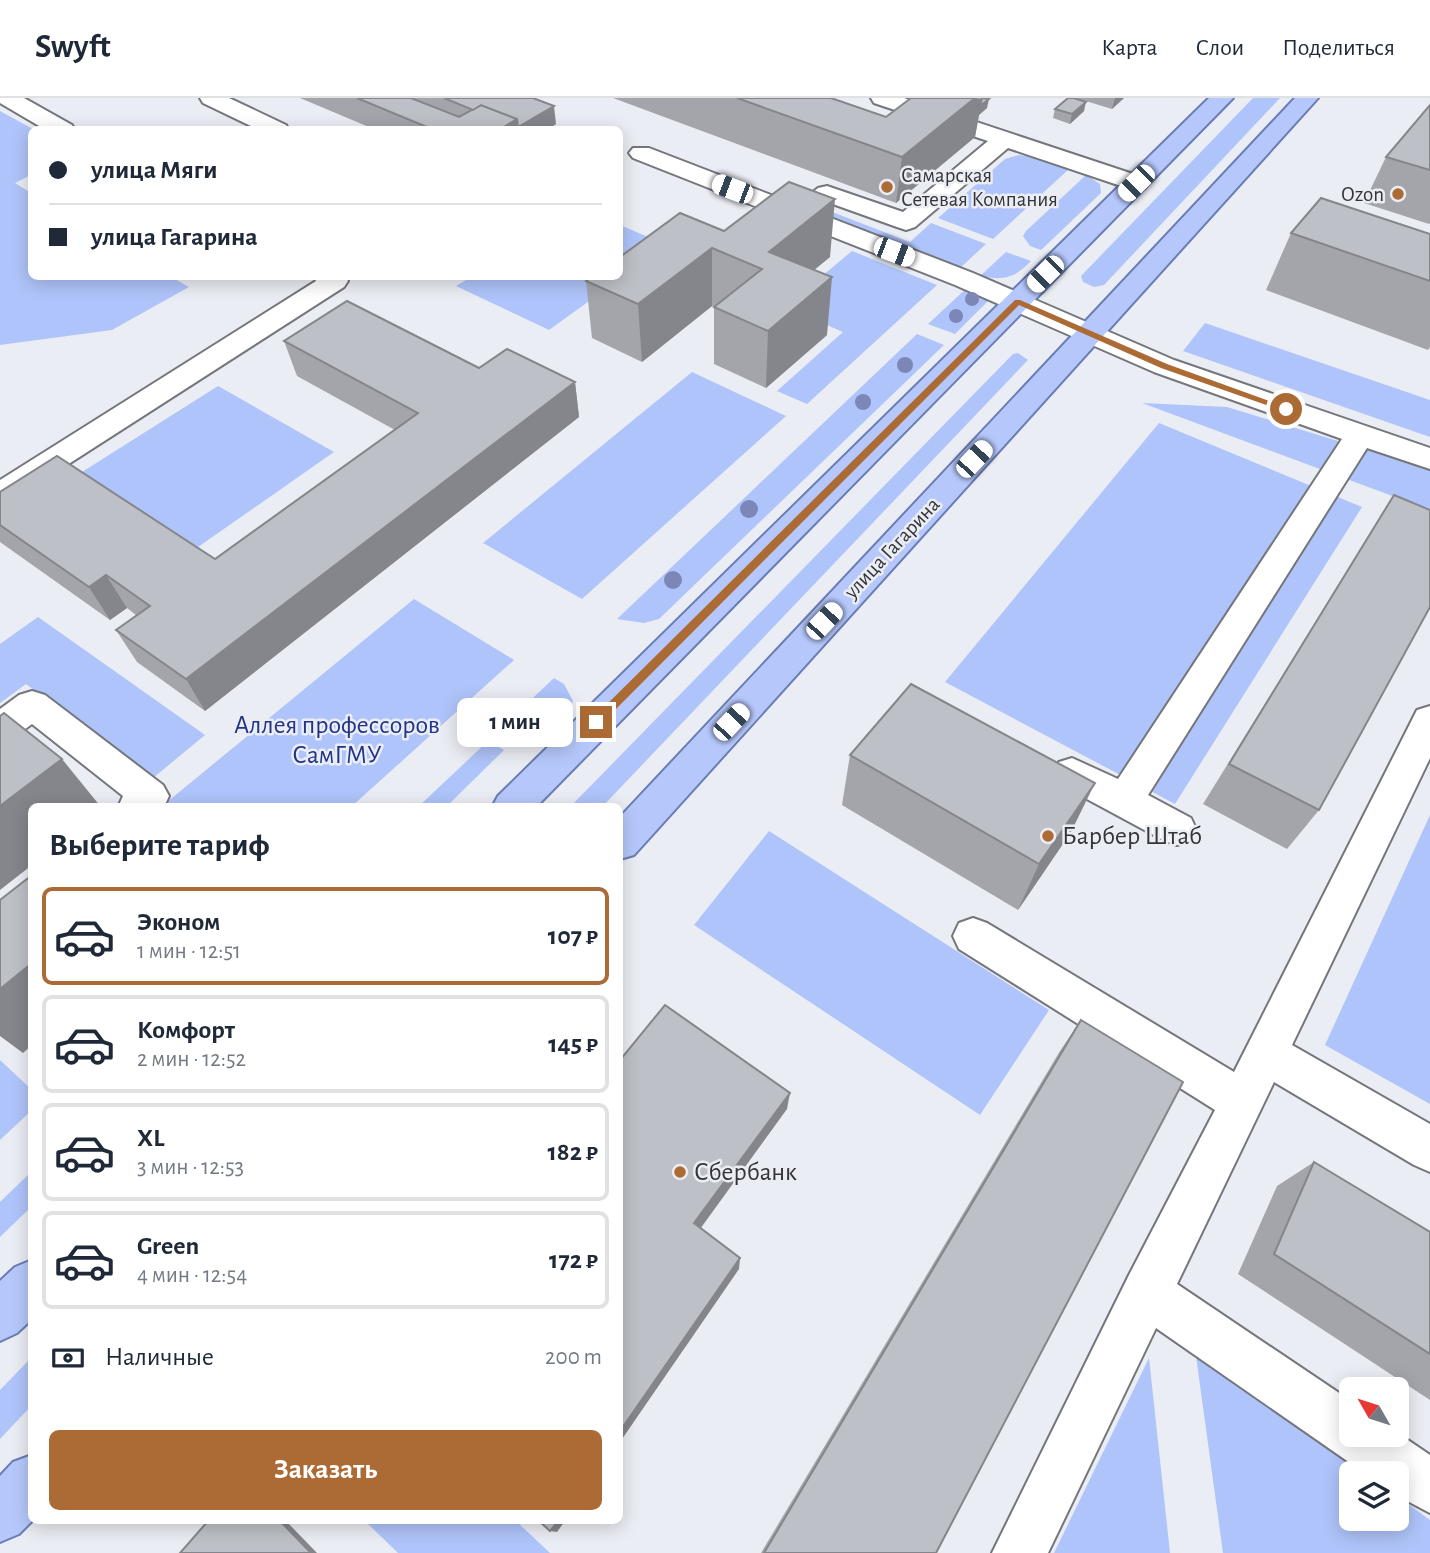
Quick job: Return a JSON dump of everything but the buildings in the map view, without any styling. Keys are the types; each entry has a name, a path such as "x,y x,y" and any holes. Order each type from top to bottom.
{"main road":[{"path":"515,803 1222,98"},
{"name":"улица Гагарина","path":"623,840 1307,98"},
{"path":"0,1316 28,1288"},
{"path":"0,1515 28,1485"}],"street":[{"path":"8,98 57,126"},
{"path":"882,98 1136,183"},
{"path":"227,101 271,126"},
{"path":"800,215 827,193 906,222 1005,139"},
{"path":"641,153 1017,302 1164,366 1430,459"},
{"path":"0,494 332,280"},
{"path":"1124,801 1360,435"},
{"path":"0,728 32,705 150,796 142,803"},
{"path":"1018,1553 1430,720"},
{"path":"1072,773 1177,829"},
{"path":"973,936 1241,1101"},
{"path":"1265,1053 1430,1149"},
{"path":"1146,1292 1339,1424"},
{"path":"1373,1447 1430,1486"}],"green space":[{"path":"1253,98 1280,98 1104,285 1094,287 1083,282 1081,276"},
{"path":"0,111 28,126 28,176 15,183 28,191 28,280 176,280 189,287 112,330 0,345"},
{"path":"1019,155 1034,157 1069,169 993,239 938,218 1005,159"},
{"path":"1086,175 1100,184 1101,193 1041,250 1030,246 1023,236 1026,231"},
{"path":"827,210 910,242 931,223 986,244 960,268 821,214"},
{"path":"623,226 667,245 623,277"},
{"path":"852,251 937,285 807,404 777,391 843,332 785,307"},
{"path":"1006,252 1031,261 1008,277 980,276"},
{"path":"466,280 618,280 549,330 456,286"},
{"path":"969,286 990,299 955,334 928,324"},
{"path":"1205,323 1430,400 1430,437 1183,351"},
{"path":"917,334 944,345 659,619 644,623 617,619"},
{"path":"1018,353 1028,360 606,803 574,803 1013,354"},
{"path":"692,372 786,416 582,599 483,543"},
{"path":"218,386 334,452 198,547 82,472"},
{"path":"1142,403 1227,407 1430,469 1430,510"},
{"path":"1159,423 1362,507 1175,804 945,682"},
{"name":"Аллея профессоров СамГМУ","path":"414,599 514,660 355,803 166,803"},
{"path":"38,617 205,735 153,778 26,684 0,703 0,644"},
{"path":"554,678 564,684 573,701 561,720 544,732 534,735 523,736 501,728"},
{"path":"488,741 504,750 450,803 422,803"},
{"path":"1430,815 1430,1104 1325,1045"},
{"path":"769,831 1049,1010 980,1115 694,925"},
{"path":"0,1060 28,1086 28,1114 0,1140"},
{"path":"28,1175 28,1210 0,1237 0,1202"},
{"path":"1196,1356 1347,1461 1339,1461 1339,1531 1409,1531 1409,1505 1430,1520 1430,1553 1223,1553"},
{"path":"1149,1358 1170,1553 1054,1553"},
{"path":"28,1361 28,1409 0,1439 0,1390"},
{"path":"368,1524 519,1524 550,1553 398,1553"}],"place":[{"name":"Самарская Сетевая Компания","path":"887,187"},
{"name":"Ozon","path":"1398,194"},
{"name":"Барбер Штаб","path":"1048,836"},
{"name":"Сбербанк","path":"680,1172"}],"route":[{"path":"596,722 1017,302 1164,366 1286,409"}]}
